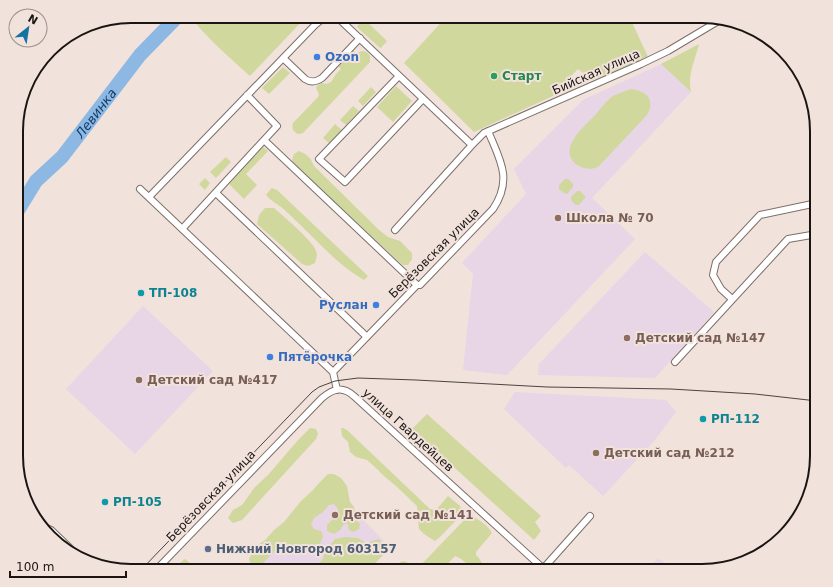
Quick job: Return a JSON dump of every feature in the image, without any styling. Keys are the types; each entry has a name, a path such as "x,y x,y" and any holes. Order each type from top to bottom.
{"street":[{"path":"149,197 317,23"},
{"path":"344,23 472,145"},
{"name":"Бийская улица","path":"395,230 478,138 488,131 641,64 714,24"},
{"path":"283,58 305,79 314,82 318,81 360,38"},
{"path":"399,76 319,159 345,182 423,98"},
{"path":"182,229 277,126 247,95"},
{"name":"Берёзовская улица","path":"333,372 493,209 503,191 504,174 488,131"},
{"path":"264,140 418,285"},
{"path":"140,189 333,372 337,390"},
{"path":"216,193 367,337"},
{"path":"732,299 721,289 713,275 716,262 760,215 810,205"},
{"path":"675,362 788,239 810,235"},
{"name":"Берёзовская улица","path":"161,564 322,398 332,391 337,390"},
{"name":"улица Гвардейцев","path":"337,390 350,392 356,397 537,564"},
{"path":"548,564 590,516"}],"shaded area":[{"name":"Школа № 70","path":"661,64 691,92 592,198 635,239 507,375 463,370 473,274 462,263 526,194 514,169 583,100"},
{"name":"Детский сад №147","path":"645,252 714,312 655,378 538,375 539,364"},
{"name":"Детский сад №417","path":"143,306 213,371 135,454 66,389"},
{"name":"Детский сад №212","path":"515,392 666,400 676,412 654,441 603,496 569,465 566,468 504,409"},
{"name":"Детский сад №141","path":"334,490 384,541 363,564 253,564 275,540"},
{"path":"657,559 666,564 653,564"}],"green space":[{"path":"196,23 300,23 250,76"},
{"path":"360,23 368,23 387,41 381,48 379,47 357,26"},
{"name":"Старт","path":"441,23 632,23 648,57 592,80 578,69 553,96 474,132 404,63"},
{"path":"699,44 690,80 691,92 661,64"},
{"path":"353,50 357,54 362,51 367,53 370,56 370,62 303,133 296,133 293,130 292,125 318,97 319,94 316,88 317,86 321,83 326,84 331,82 341,69 338,66"},
{"path":"283,67 290,73 269,94 262,88"},
{"path":"396,86 412,101 393,122 377,107"},
{"path":"371,87 376,92 363,106 358,101"},
{"path":"631,89 645,94 650,100 650,109 647,115 598,167 588,169 577,165 571,159 570,152 574,138 606,102 613,96"},
{"path":"353,106 359,111 346,125 340,120"},
{"path":"335,124 342,130 329,143 323,138"},
{"path":"263,147 268,151 246,174 257,185 244,199 229,184"},
{"path":"299,151 304,153 312,161 314,166 378,229 388,237 400,241 412,253 412,259 408,265 403,265 396,259 297,167 292,160 294,154"},
{"path":"226,157 231,162 216,178 210,172"},
{"path":"205,178 210,183 205,190 199,184"},
{"path":"565,179 568,179 573,184 573,187 567,194 559,189 559,185"},
{"path":"272,188 277,190 368,276 364,280 354,274 326,250 285,210 269,198 266,195"},
{"path":"577,191 580,191 585,196 579,205 576,205 571,200 571,197"},
{"path":"265,208 274,208 309,241 317,252 315,263 308,266 302,264 257,224 259,215"},
{"path":"427,414 541,516 535,522 541,531 534,540 412,429"},
{"path":"310,428 316,429 318,434 316,439 242,520 233,523 228,518 233,510 242,505 255,487 268,475"},
{"path":"341,428 347,430 430,509 436,510 448,496 460,506 464,512 435,541 424,534 419,529 417,506 367,460 356,457 350,452 348,442 342,436"},
{"path":"328,474 334,474 341,478 347,486 350,502 354,507 356,520 360,524 359,529 353,532 349,530 348,524 344,524 340,530 334,534 327,531 327,525 332,520 339,517 338,509 334,504 329,505 323,512 314,518 311,525 314,529 321,531 323,536 320,544 313,550 304,553 296,553 285,545 279,547 262,564 251,564 249,559 258,545 284,522 301,501"},
{"path":"470,514 486,525 492,533 476,552 476,555 482,563 481,564 468,564 455,556 448,564 422,564"},
{"path":"345,537 358,538 366,543 379,539 384,545 384,554 375,564 318,564 323,559 325,551 335,539"},
{"path":"185,559 191,564 179,564"},
{"path":"402,561 407,562 408,564 398,564"}],"waterway":[{"name":"Левинка","path":"23,202 36,181 62,157 140,55 171,23"}],"tram line":[{"path":"147,564 312,392 319,387 335,381 358,378 547,387 671,389 755,394 810,400"}],"place":[{"name":"Ozon","path":"317,57"},
{"name":"Старт","path":"494,76"},
{"name":"Школа № 70","path":"558,218"},
{"name":"ТП-108","path":"141,293"},
{"name":"Руслан","path":"376,305"},
{"name":"Детский сад №147","path":"627,338"},
{"name":"Пятёрочка","path":"270,357"},
{"name":"Детский сад №417","path":"139,380"},
{"name":"РП-112","path":"703,419"},
{"name":"Детский сад №212","path":"596,453"},
{"name":"РП-105","path":"105,502"},
{"name":"Детский сад №141","path":"335,515"},
{"name":"Нижний Новгород 603157","path":"208,549"}]}
